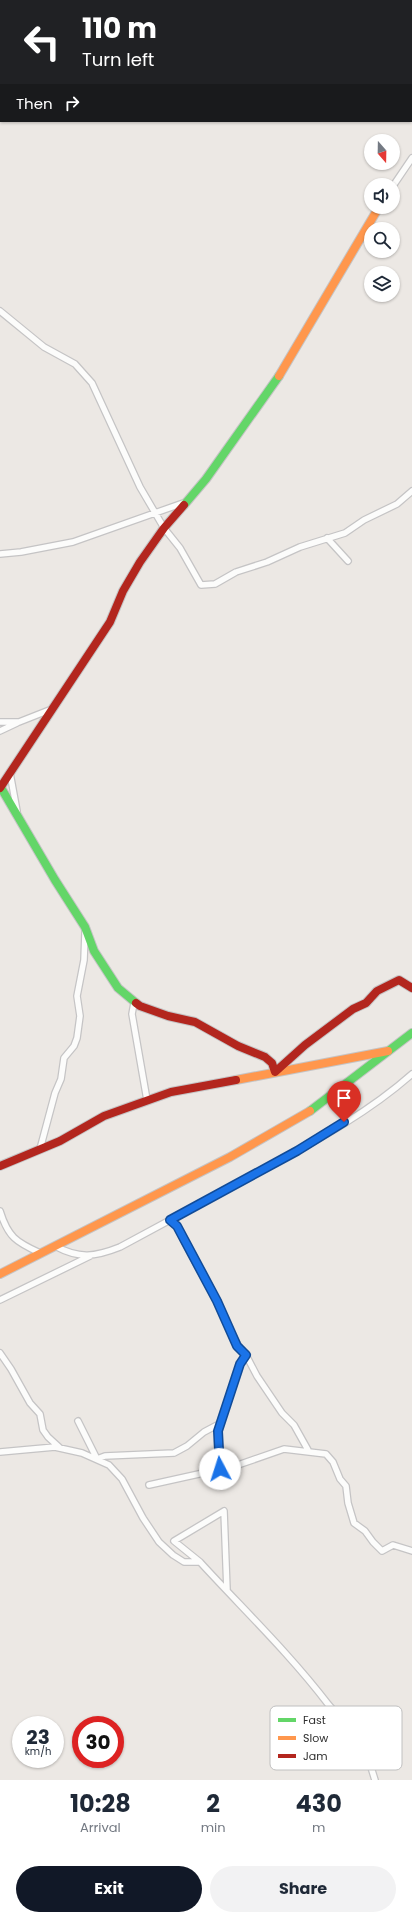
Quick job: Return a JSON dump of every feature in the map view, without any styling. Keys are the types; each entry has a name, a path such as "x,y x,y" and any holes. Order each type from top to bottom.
{"street":[{"path":"398,178 412,158"},
{"path":"275,1072 268,1058 238,1046 198,1024 156,1012 134,1003 114,982 94,951 85,927 55,880 0,787 110,622 128,580 164,528 206,479 283,370 375,214"},
{"path":"0,311 44,347 75,364 88,377 140,487 164,528 180,548 199,583 204,586 215,584 236,572 267,562 300,547 345,533 364,520 383,512 396,504 412,491"},
{"path":"0,554 21,552 73,542 186,502"},
{"path":"327,538 348,561"},
{"path":"0,731 53,709"},
{"path":"0,722 19,722"},
{"path":"10,773 19,817"},
{"path":"40,1150 54,1093 61,1079 64,1058 74,1046 77,1038 80,1016 77,996 85,946 85,927"},
{"path":"275,1072 305,1045 353,1009 366,1003 372,995 386,985 399,980 412,988"},
{"path":"134,1003 132,1014 146,1100"},
{"path":"0,1274 230,1157 307,1113 391,1051 412,1033"},
{"path":"0,1166 60,1141 104,1116 172,1092 391,1051"},
{"path":"0,1300 90,1256 101,1254 120,1247 297,1151 368,1108 394,1090 412,1074"},
{"path":"0,1211 6,1228 10,1234 22,1245 40,1253"},
{"path":"170,1220 177,1226 217,1301 237,1346 246,1355 257,1376 282,1413 294,1425 308,1450"},
{"path":"55,1246 68,1253 90,1256"},
{"path":"0,1353 11,1369 30,1403 40,1414 43,1430 60,1448"},
{"path":"220,1469 218,1431 240,1364 246,1355"},
{"path":"78,1421 97,1459"},
{"path":"97,1459 104,1456 174,1453 187,1446 204,1432 221,1423"},
{"path":"0,1452 42,1447 60,1448 82,1453 109,1465 122,1479 143,1518 159,1542 173,1555 184,1562 200,1562"},
{"path":"150,1485 259,1459 284,1449 308,1450 326,1454 333,1462 340,1479 346,1486 353,1521 365,1531 374,1544 382,1550 393,1545 412,1551"},
{"path":"227,1590 224,1511 174,1541 200,1562 227,1590 314,1684 330,1706"},
{"path":"371,1770 375,1780"}],"traffic: fast":[{"path":"184,505 206,479 279,376"},
{"path":"0,786 55,880 85,927 94,951 118,988 136,1003"},
{"path":"310,1111 412,1033"}],"traffic: slow":[{"path":"279,376 375,214"},
{"path":"236,1080 388,1051"},
{"path":"0,1274 230,1157 310,1111"}],"traffic: jam":[{"path":"0,788 110,622 123,591 140,562 164,528 184,505"},
{"path":"136,1003 140,1006 168,1016 195,1022 238,1046 265,1057 272,1063 275,1072 305,1045 353,1009 366,1003 377,991 399,980 412,988"},
{"path":"0,1166 60,1141 104,1116 171,1092 236,1080"}],"route":[{"path":"220,1469 218,1431 240,1364 246,1355 237,1346 226,1325 217,1301 177,1226 170,1220 297,1151 344,1122"}]}
